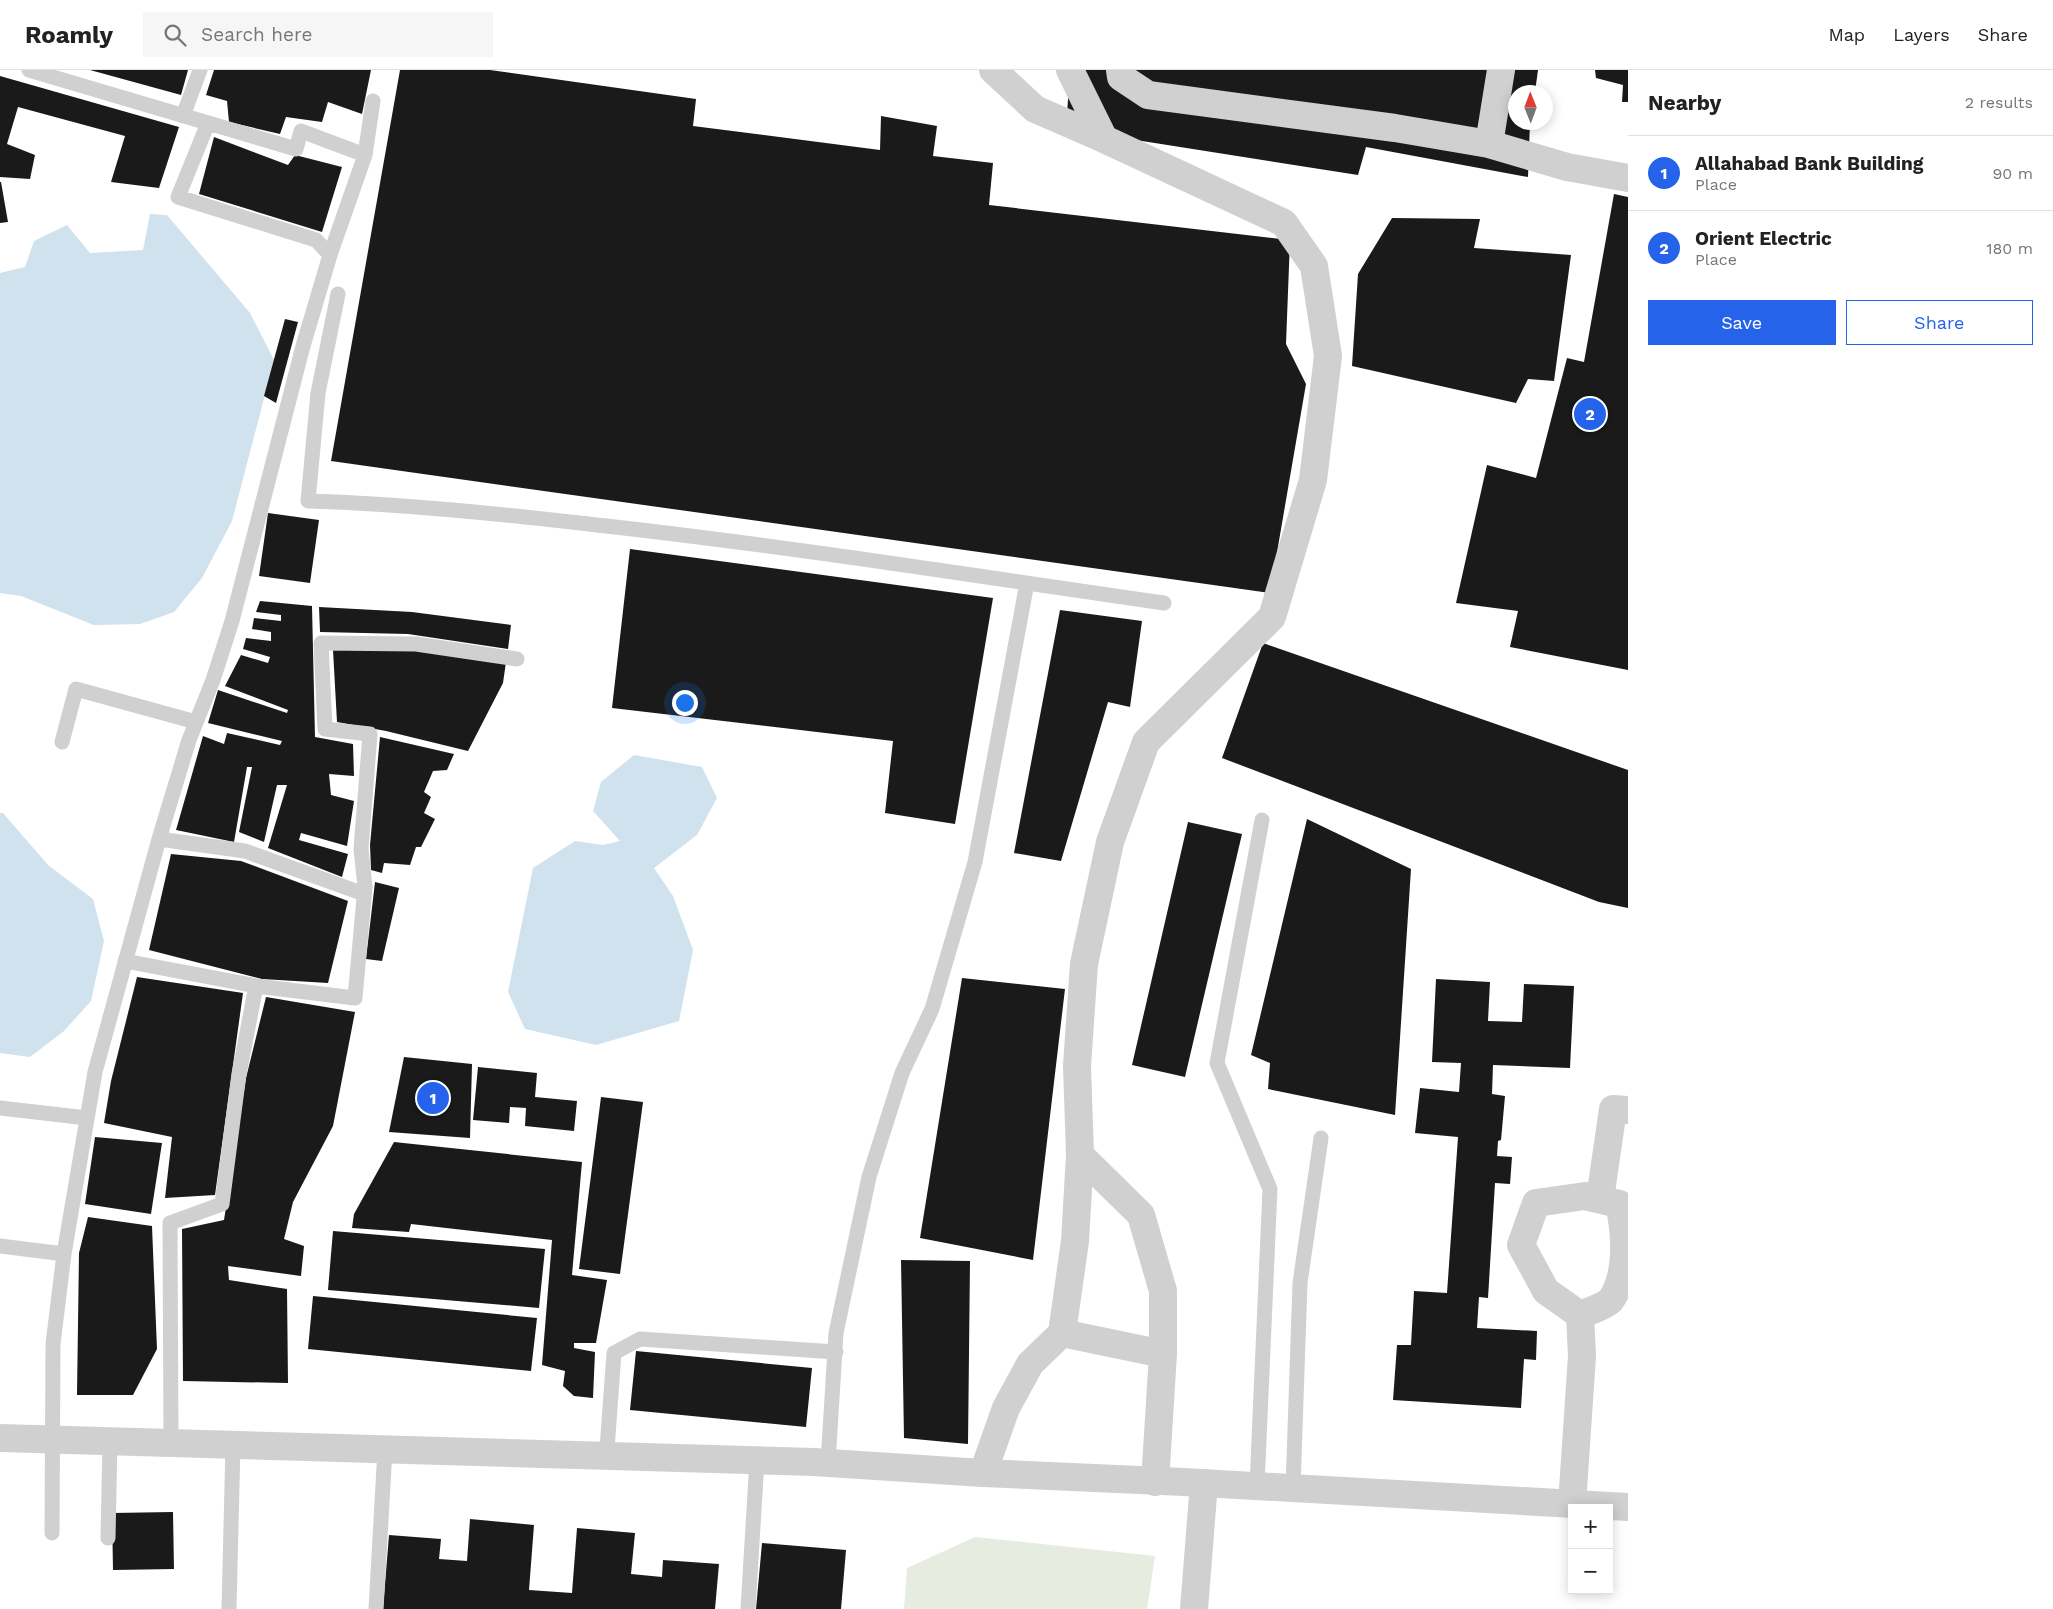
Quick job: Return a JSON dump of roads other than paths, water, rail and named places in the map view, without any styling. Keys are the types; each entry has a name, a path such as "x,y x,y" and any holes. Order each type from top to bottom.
{"street":[{"path":"982,1473 1006,1408 1030,1364 1062,1333 1075,1241 1080,1155 1077,1066 1084,964 1110,842 1146,742 1272,617 1314,480 1328,356 1314,266 1284,223 1104,139 1035,110 993,70"},
{"path":"1070,70 1104,139"},
{"path":"1120,70 1121,77 1148,95 1395,128 1489,144 1567,167 1628,178"},
{"path":"1489,144 1501,70"},
{"path":"1600,1199 1613,1108 1628,1110"},
{"path":"1080,1155 1141,1215 1163,1291 1163,1354 1155,1482"},
{"path":"1585,1196 1619,1204 1627,1239 1625,1277 1610,1301 1580,1316 1546,1291 1521,1245 1536,1203 1585,1196"},
{"path":"0,1438 757,1460 1572,1504 1582,1356 1580,1316"},
{"path":"1062,1333 1163,1354"},
{"path":"1194,1609 1204,1483"},
{"path":"1613,1506 1628,1507"}],"lane":[{"path":"183,116 200,70"},
{"path":"32,71 296,149 301,131 365,155"},
{"path":"52,1533 53,1344 64,1254 95,1072 159,840 196,722 232,621 303,346 330,255 365,155 373,101"},
{"path":"208,123 178,197 316,240 330,255"},
{"path":"338,294 318,393 308,501 368,502 473,511 732,540 1164,603"},
{"path":"828,1463 836,1332 869,1177 902,1073 932,1009 975,862 1027,583"},
{"path":"125,960 256,986 355,998 365,887 361,850 370,734 325,729 321,643 416,644 517,659"},
{"path":"62,742 76,689 196,722"},
{"path":"1257,1486 1270,1189 1217,1063 1262,820"},
{"path":"159,840 245,851 364,894"},
{"path":"171,1443 170,1222 222,1204 239,1074 256,986"},
{"path":"0,1108 87,1118"},
{"path":"1293,1488 1300,1283 1320,1138"},
{"path":"0,1246 64,1254"},
{"path":"609,1456 606,1449 614,1353 640,1339 836,1352"},
{"path":"108,1538 110,1441"},
{"path":"230,1609 232,1445"},
{"path":"376,1609 385,1449"},
{"path":"748,1609 757,1460"}],"water":[{"path":"150,214 167,215 250,313 274,360 232,521 202,578 174,612 140,624 94,625 21,596 0,593 0,273 25,267 34,241 67,225 90,253 143,250"},
{"path":"634,755 702,767 717,798 697,835 654,868 673,896 693,950 679,1021 596,1045 525,1029 508,992 533,868 575,841 603,845 620,841 593,811 601,782"},
{"path":"0,813 3,813 48,865 93,899 104,941 91,1001 64,1031 30,1057 0,1053"}],"place":[{"name":"Orient Electric","path":"1590,414"},
{"name":"Allahabad Bank Building","path":"433,1098"}]}
